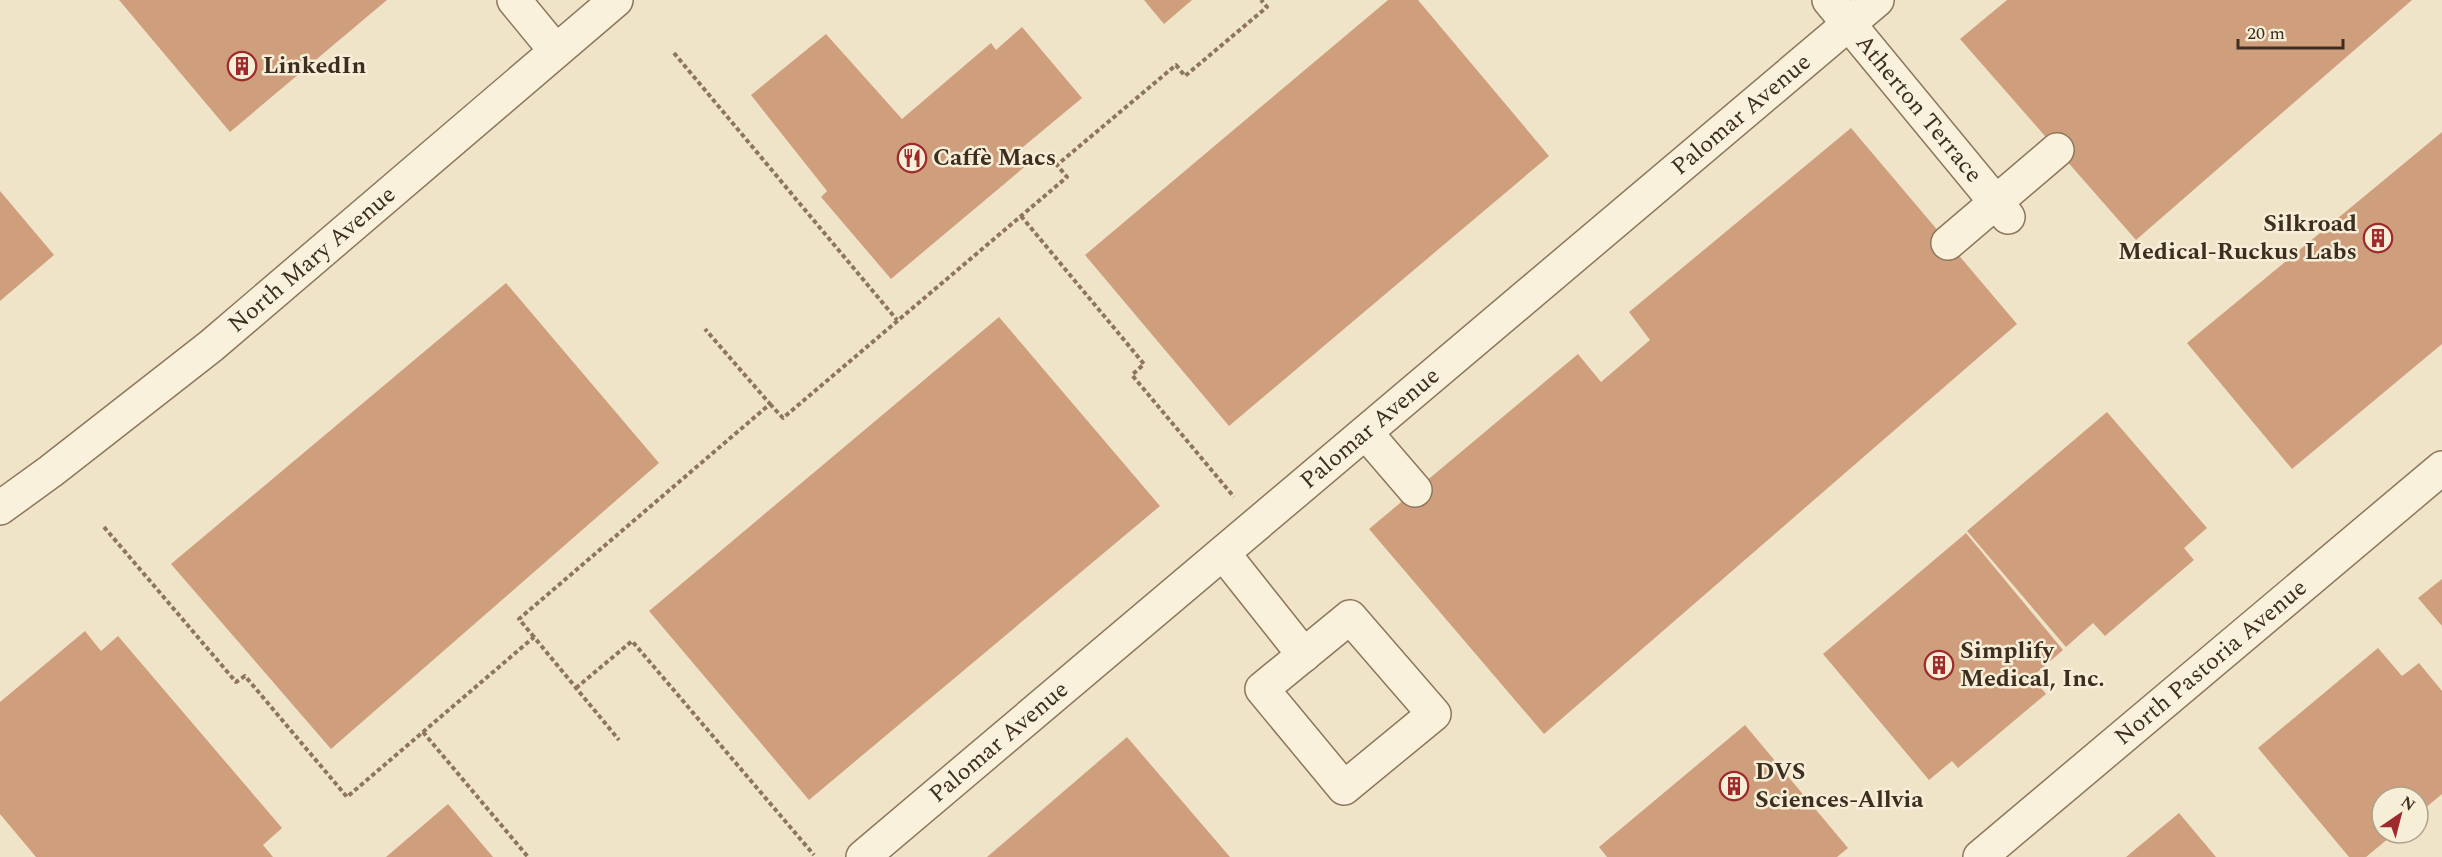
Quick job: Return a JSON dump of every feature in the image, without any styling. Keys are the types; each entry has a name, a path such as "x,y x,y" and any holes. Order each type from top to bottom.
{"street":[{"path":"514,0 555,50"},
{"name":"North Mary Avenue","path":"0,508 211,346 616,0"},
{"name":"Palomar Avenue","path":"863,857 1366,433 1839,12 1877,0"},
{"name":"Atherton Terrace","path":"1839,12 2002,210"},
{"path":"1948,243 2002,210 2057,150"},
{"path":"1366,433 1415,490"},
{"name":"North Pastoria Avenue","path":"1980,857 2442,468"},
{"path":"1223,553 1304,655"},
{"path":"1350,618 1434,714 1344,788 1262,689 1304,655 1350,618"}],"path":[{"path":"705,329 783,418 1067,177 1057,165 1176,65 1185,76 1267,7 1261,0"},
{"path":"674,53 897,320"},
{"path":"1021,216 1144,364 1132,375 1238,503"},
{"path":"619,740 519,619 770,404"},
{"path":"104,527 236,682 244,676 347,798 534,637"},
{"path":"576,688 632,641 814,855"},
{"path":"423,732 528,857"}],"building":[{"name":"LinkedIn","path":"119,0 387,0 230,132"},
{"path":"1144,0 1192,0 1164,24"},
{"path":"1388,0 1418,0 1549,156 1229,426 1085,255"},
{"path":"2007,0 2412,0 2136,240 1960,39"},
{"name":"Caffè Macs","path":"1022,27 1082,98 1017,152 1028,164 891,279 821,197 827,191 751,95 826,34 902,119 991,43 996,50"},
{"path":"1851,128 2017,324 1544,734 1369,529 1578,354 1601,382 1650,340 1629,312"},
{"name":"Silkroad Medical-Ruckus Labs","path":"2442,132 2442,344 2292,469 2187,343"},
{"path":"0,191 54,255 0,301"},
{"path":"506,283 659,463 331,749 171,564"},
{"path":"999,317 1160,506 809,800 649,611"},
{"path":"2107,412 2207,528 2184,548 2194,560 2105,636 2093,623 2066,647 1967,531"},
{"name":"Simplify Medical, Inc.","path":"1966,533 2063,650 2032,677 2046,694 1958,768 1952,761 1929,780 1823,654"},
{"path":"2442,579 2442,626 2418,598"},
{"path":"85,631 101,651 118,636 282,828 263,845 273,857 36,857 0,814 0,702"},
{"path":"2378,648 2402,676 2419,663 2442,691 2442,794 2430,804 2430,785 2370,785 2370,845 2380,845 2366,857 2349,857 2258,748"},
{"name":"DVS Sciences-Allvia","path":"1745,725 1848,848 1837,857 1607,857 1599,847"},
{"path":"1127,737 1230,857 987,857"},
{"path":"448,804 493,857 386,857"},
{"path":"2179,813 2216,857 2126,857"}],"place":[{"name":"LinkedIn","path":"242,66"},
{"name":"Caffè Macs","path":"912,158"},
{"name":"Silkroad Medical-Ruckus Labs","path":"2378,238"},
{"name":"Simplify Medical, Inc.","path":"1939,665"},
{"name":"DVS Sciences-Allvia","path":"1734,786"}]}
